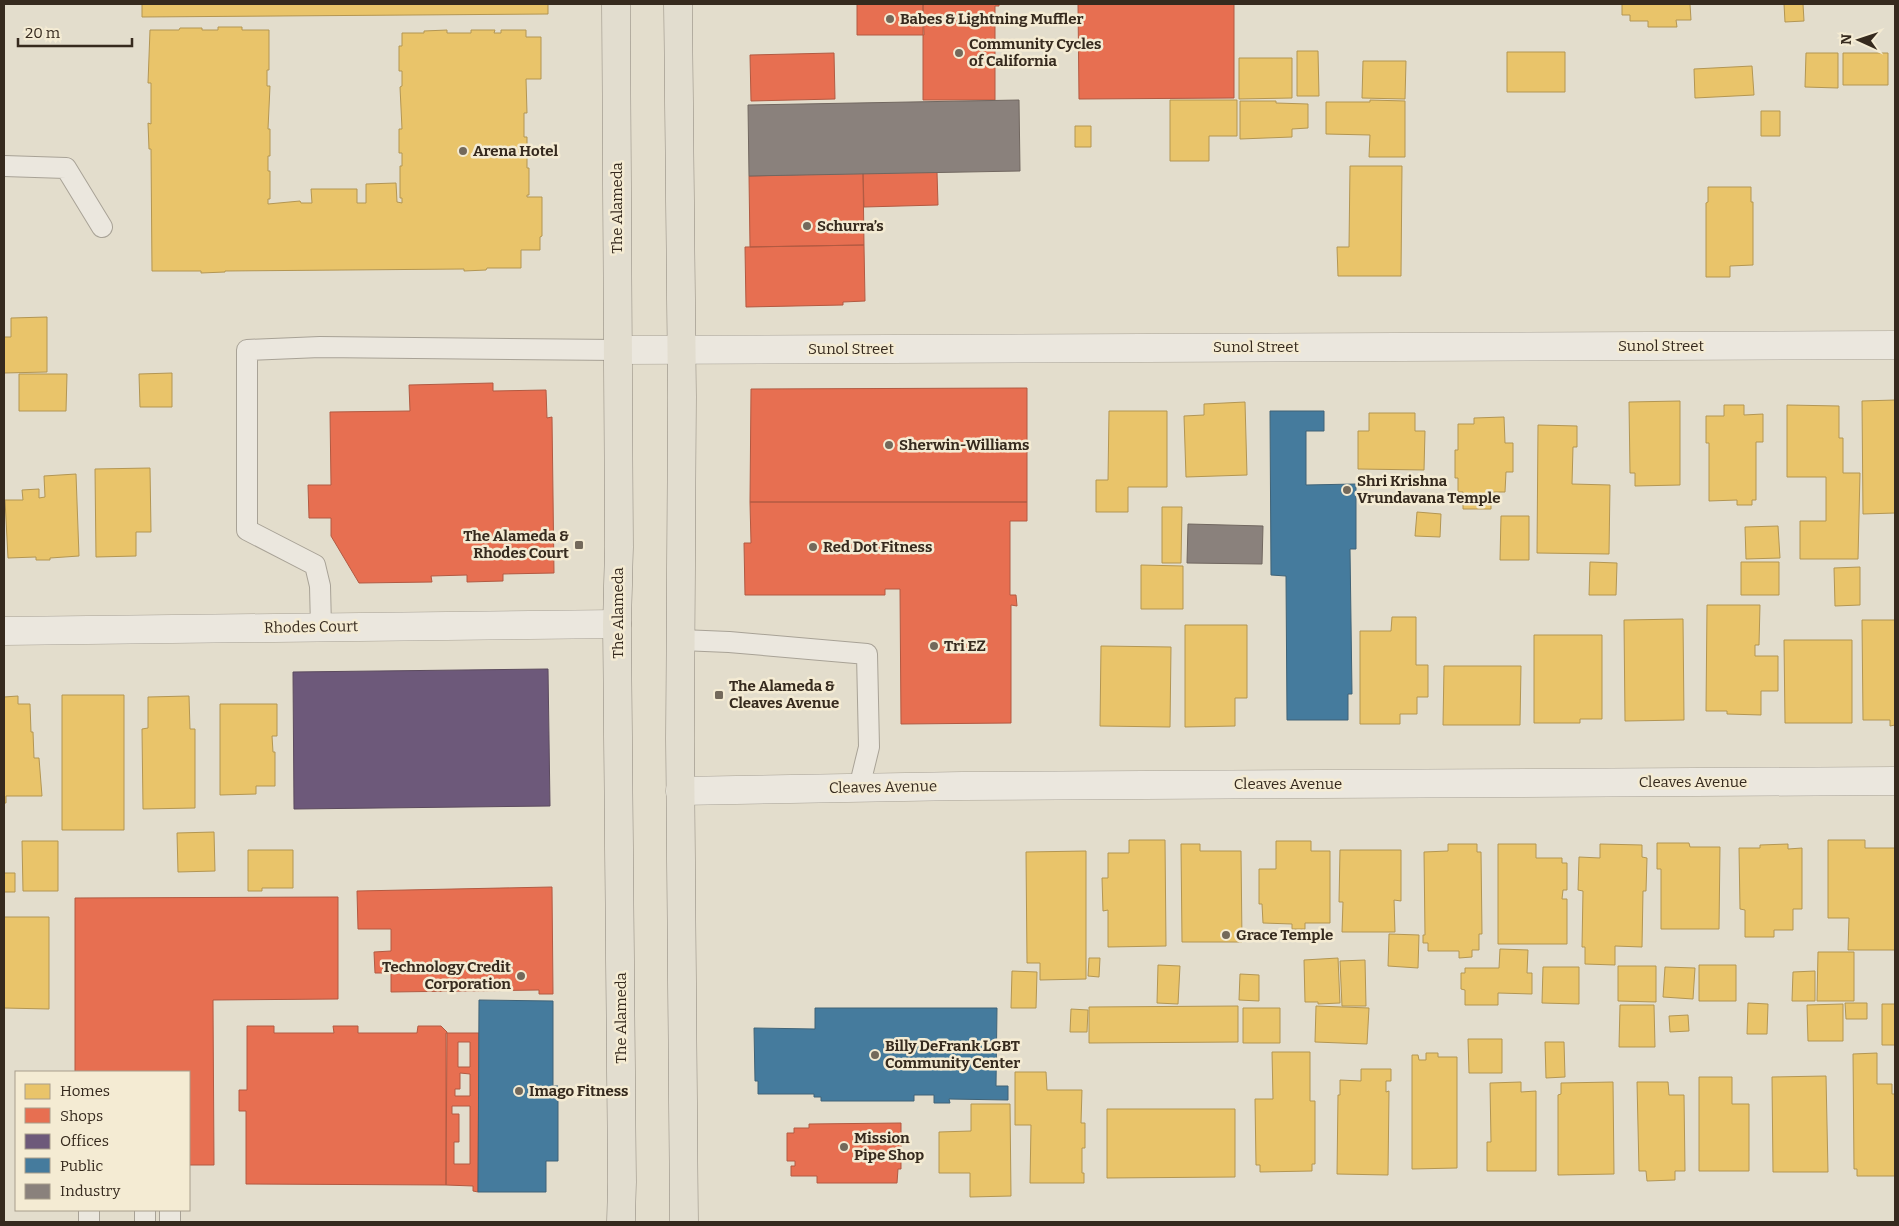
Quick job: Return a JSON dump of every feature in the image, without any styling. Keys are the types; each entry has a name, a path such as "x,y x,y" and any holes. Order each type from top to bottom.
{"main road":[{"name":"The Alameda","path":"616,4 619,537 617,624 621,1222"},
{"path":"678,4 681,349 680,792 684,1222"}],"street":[{"name":"Sunol Street","path":"617,350 1895,345"},
{"name":"Rhodes Court","path":"4,631 617,624"},
{"name":"Cleaves Avenue","path":"680,792 972,786 1895,781"}],"lane":[{"path":"4,166 66,168 102,227"},
{"path":"321,627 320,586 315,566 247,530 246,350 320,347 617,350"},
{"path":"681,640 729,642 867,654 869,747 859,788"}],"building: Homes":[{"path":"142,4 548,4 548,14 142,17"},
{"path":"1622,4 1690,4 1691,20 1676,20 1677,27 1648,27 1648,21 1630,21 1630,15 1622,15"},
{"path":"1784,4 1803,4 1804,21 1785,22"},
{"name":"Arena Hotel","path":"218,27 242,27 242,30 269,30 267,86 270,86 268,129 270,129 270,156 268,156 268,171 270,171 270,199 268,199 268,204 300,201 301,203 312,203 311,189 357,189 357,203 366,203 366,184 396,183 397,202 402,203 402,198 400,198 400,166 402,166 402,153 399,153 399,129 402,129 400,87 402,86 402,71 399,71 399,46 402,46 402,33 447,30 447,33 471,33 471,30 495,30 494,33 501,33 501,30 526,30 526,37 541,37 541,79 526,79 527,113 524,113 524,137 527,137 527,168 529,168 529,195 527,197 542,197 540,250 521,250 521,268 487,268 486,270 225,271 201,273 201,271 152,271 151,149 149,149 148,123 151,124 151,83 148,83 150,30 202,28 202,30 218,30"},
{"path":"1297,51 1318,51 1319,96 1297,96"},
{"path":"1507,52 1565,52 1565,92 1507,92"},
{"path":"1806,53 1838,53 1838,88 1805,87"},
{"path":"1843,53 1888,53 1888,85 1843,85"},
{"path":"1239,58 1292,58 1292,98 1239,99"},
{"path":"1363,61 1406,61 1405,99 1362,98"},
{"path":"1752,66 1754,95 1695,98 1694,69"},
{"path":"1170,100 1237,100 1237,136 1209,136 1209,161 1170,161"},
{"path":"1370,100 1405,101 1405,157 1369,157 1370,135 1326,134 1326,102 1370,102"},
{"path":"1240,101 1276,101 1276,103 1308,104 1308,128 1292,129 1292,137 1240,139"},
{"path":"1761,111 1780,111 1780,136 1761,136"},
{"path":"1075,126 1091,126 1091,147 1075,147"},
{"path":"1350,166 1402,166 1401,276 1338,276 1337,247 1349,247"},
{"path":"1708,187 1751,187 1751,202 1753,202 1753,265 1730,266 1730,277 1706,277 1706,203 1708,202"},
{"path":"47,317 47,372 4,373 4,337 11,337 11,318"},
{"path":"172,373 172,407 140,407 139,374"},
{"path":"19,374 67,374 66,411 19,411"},
{"path":"1895,400 1895,513 1863,514 1862,401"},
{"path":"1680,401 1680,485 1635,486 1635,473 1630,473 1629,402"},
{"path":"1245,402 1247,475 1186,477 1184,416 1204,415 1204,404"},
{"path":"1724,405 1744,405 1744,415 1763,414 1763,442 1756,442 1756,500 1752,500 1752,505 1737,505 1737,500 1709,501 1709,443 1706,443 1706,416 1724,416"},
{"path":"1787,405 1839,406 1839,438 1843,438 1843,473 1860,473 1858,559 1800,559 1800,521 1826,521 1826,477 1787,477"},
{"path":"1109,411 1167,411 1167,487 1128,487 1128,512 1096,512 1096,480 1108,480"},
{"path":"1369,413 1415,413 1415,431 1425,431 1424,470 1358,469 1358,431 1369,431"},
{"path":"1504,417 1505,443 1513,443 1513,472 1506,472 1505,492 1491,492 1491,509 1463,509 1463,492 1458,492 1458,478 1455,478 1455,450 1458,450 1458,424 1474,424 1474,418"},
{"path":"1538,425 1577,426 1577,447 1573,447 1572,484 1610,485 1609,554 1537,553"},
{"path":"150,468 151,532 136,532 136,556 96,557 95,469"},
{"path":"76,474 79,556 50,558 50,560 36,560 36,557 8,558 5,500 23,500 22,490 39,489 39,498 45,497 44,476"},
{"path":"1162,507 1182,507 1181,563 1162,563"},
{"path":"1417,512 1441,514 1440,537 1415,536"},
{"path":"1501,516 1529,516 1529,560 1500,560"},
{"path":"1778,526 1780,558 1746,559 1745,527"},
{"path":"1590,562 1617,563 1616,595 1589,595"},
{"path":"1741,562 1779,562 1779,595 1741,595"},
{"path":"1141,565 1183,566 1183,609 1141,609"},
{"path":"1860,567 1860,605 1835,606 1834,568"},
{"path":"1707,605 1760,605 1759,645 1755,645 1755,656 1778,656 1778,691 1761,691 1761,715 1727,714 1727,711 1706,711"},
{"path":"1392,617 1416,617 1416,665 1428,665 1428,697 1417,697 1417,714 1400,714 1400,724 1360,724 1360,631 1391,631"},
{"path":"1683,619 1684,720 1625,721 1624,620"},
{"path":"1862,620 1895,620 1895,725 1890,726 1890,720 1863,720"},
{"path":"1185,625 1247,625 1247,698 1235,698 1235,726 1185,727"},
{"path":"1534,635 1602,635 1602,719 1580,719 1580,723 1534,723"},
{"path":"1784,640 1852,640 1852,723 1785,723"},
{"path":"1101,646 1171,647 1170,727 1100,726"},
{"path":"1444,666 1521,666 1520,725 1443,725"},
{"path":"62,695 124,695 124,830 62,830"},
{"path":"18,696 18,704 30,704 34,758 39,758 42,796 6,796 6,803 4,803 4,697"},
{"path":"189,696 190,729 195,729 195,808 143,809 142,729 148,728 148,697"},
{"path":"220,704 277,704 277,736 272,736 273,752 275,752 275,786 256,786 256,794 220,795"},
{"path":"214,832 215,871 178,872 177,833"},
{"path":"1129,840 1165,840 1166,946 1108,947 1108,910 1103,911 1102,878 1108,878 1108,853 1129,853"},
{"path":"1828,840 1865,840 1865,848 1895,848 1895,950 1848,950 1849,918 1828,918"},
{"path":"22,841 58,841 58,891 23,891"},
{"path":"1276,841 1311,841 1311,851 1330,851 1330,923 1305,923 1305,929 1292,929 1292,924 1263,923 1262,904 1259,904 1259,869 1276,869"},
{"path":"1657,843 1689,843 1690,847 1720,847 1719,929 1661,929 1661,869 1657,869"},
{"path":"1181,844 1200,844 1200,851 1241,851 1242,942 1182,942"},
{"path":"1448,844 1477,844 1477,852 1481,852 1482,934 1479,934 1479,950 1472,950 1472,957 1459,958 1459,951 1428,951 1428,943 1423,943 1423,935 1425,935 1424,852 1448,851"},
{"path":"1498,844 1536,844 1536,858 1562,858 1562,863 1567,863 1567,890 1563,890 1562,899 1567,899 1567,944 1498,944"},
{"path":"1600,844 1642,845 1642,857 1647,858 1646,891 1643,891 1642,947 1615,946 1615,965 1585,964 1585,947 1582,947 1583,891 1578,890 1579,857 1600,858"},
{"path":"1788,844 1788,849 1802,848 1802,909 1793,909 1793,930 1774,930 1774,937 1745,937 1745,910 1740,909 1739,848 1760,848 1760,845"},
{"path":"248,850 293,850 293,888 262,888 262,891 248,891"},
{"path":"1340,850 1401,850 1401,901 1394,900 1395,932 1342,932 1343,902 1339,902"},
{"path":"1086,851 1086,979 1040,980 1040,963 1027,963 1026,852"},
{"path":"4,873 15,873 15,892 4,892"},
{"path":"4,917 49,917 49,1009 4,1008"},
{"path":"1389,934 1419,935 1418,968 1388,966"},
{"path":"1500,949 1528,950 1527,973 1532,973 1532,994 1498,993 1498,1005 1465,1005 1465,990 1461,989 1461,973 1465,973 1465,968 1499,968"},
{"path":"1818,952 1854,952 1854,1001 1817,1001"},
{"path":"1089,958 1100,958 1099,977 1088,976"},
{"path":"1338,958 1340,1003 1318,1004 1318,1002 1305,1002 1304,960"},
{"path":"1365,960 1366,1006 1342,1006 1340,961"},
{"path":"1158,965 1180,966 1178,1004 1157,1003"},
{"path":"1699,965 1736,965 1736,1001 1699,1001"},
{"path":"1618,966 1656,966 1656,1002 1618,1001"},
{"path":"1543,967 1579,967 1579,1004 1542,1003"},
{"path":"1665,967 1695,968 1693,999 1663,997"},
{"path":"1012,971 1037,972 1036,1008 1011,1008"},
{"path":"1815,971 1815,1001 1792,1001 1793,972"},
{"path":"1240,974 1259,975 1259,1001 1239,1000"},
{"path":"1748,1003 1768,1004 1767,1034 1747,1034"},
{"path":"1845,1003 1867,1003 1867,1019 1846,1019"},
{"path":"1843,1004 1843,1041 1808,1041 1807,1005"},
{"path":"1882,1004 1895,1004 1895,1045 1882,1045"},
{"path":"1620,1005 1654,1005 1655,1047 1619,1047"},
{"path":"1238,1006 1238,1042 1089,1043 1089,1007"},
{"path":"1316,1006 1369,1008 1367,1044 1315,1042"},
{"path":"1243,1008 1280,1008 1280,1043 1243,1043"},
{"path":"1071,1009 1088,1010 1087,1032 1070,1032"},
{"path":"1688,1015 1689,1031 1670,1032 1669,1016"},
{"path":"1468,1039 1502,1039 1502,1073 1469,1073"},
{"path":"1545,1042 1564,1042 1565,1077 1546,1078"},
{"path":"1272,1052 1310,1052 1310,1101 1315,1101 1315,1164 1312,1164 1312,1171 1260,1172 1260,1165 1256,1165 1255,1099 1273,1099"},
{"path":"1426,1053 1438,1053 1438,1057 1457,1057 1457,1168 1412,1169 1412,1055 1418,1055 1419,1060 1426,1060"},
{"path":"1877,1053 1877,1084 1892,1084 1892,1094 1895,1094 1895,1176 1857,1176 1857,1169 1854,1169 1853,1054"},
{"path":"1361,1069 1391,1069 1391,1081 1386,1081 1386,1092 1389,1091 1388,1175 1337,1174 1338,1095 1340,1095 1340,1080 1361,1081"},
{"path":"1015,1072 1046,1072 1047,1090 1082,1090 1081,1123 1085,1123 1085,1148 1082,1148 1084,1183 1030,1183 1031,1125 1015,1125"},
{"path":"1826,1076 1828,1172 1773,1172 1772,1077"},
{"path":"1699,1077 1732,1077 1732,1104 1749,1104 1749,1171 1699,1171"},
{"path":"1521,1082 1521,1092 1536,1091 1536,1171 1487,1171 1487,1142 1491,1142 1490,1083"},
{"path":"1613,1082 1614,1174 1558,1175 1558,1095 1561,1094 1561,1083"},
{"path":"1637,1082 1668,1082 1669,1095 1684,1095 1685,1171 1675,1171 1675,1180 1647,1181 1646,1171 1639,1171"},
{"path":"971,1104 1010,1104 1011,1196 970,1197 970,1173 939,1173 939,1132 971,1131"},
{"path":"1107,1109 1235,1109 1235,1177 1107,1178"}],"building: Shops":[{"name":"Babes & Lightning Muffler","path":"857,4 923,4 924,35 857,35"},
{"name":"Community Cycles of California","path":"999,4 999,6 995,6 995,100 923,100 923,5"},
{"path":"1078,4 1234,4 1234,98 1079,99"},
{"path":"834,53 835,99 751,101 750,55"},
{"path":"937,172 938,205 864,207 863,173"},
{"name":"Schurra’s","path":"863,173 864,245 750,247 749,176"},
{"path":"864,245 865,301 843,302 843,305 746,307 745,247"},
{"path":"493,383 493,391 546,390 547,418 552,417 554,573 503,574 503,581 467,582 467,575 431,576 432,582 359,583 331,536 331,518 309,518 308,485 331,485 330,412 410,411 409,385"},
{"name":"Sherwin-Williams","path":"1027,388 1027,502 750,502 751,389"},
{"path":"750,502 1027,502 1027,521 1010,521 1010,595 1016,595 1017,606 1011,605 1011,723 901,724 900,589 885,589 885,595 745,595 744,543 751,543"},
{"path":"552,887 553,994 539,994 539,990 391,992 391,973 375,973 374,952 391,951 391,929 358,929 357,891"},
{"path":"338,897 338,999 213,1000 214,1165 190,1165 190,1071 75,1071 75,898"},
{"path":"247,1026 274,1026 274,1033 334,1033 333,1026 358,1026 358,1033 417,1033 418,1026 441,1026 447,1032 446,1185 246,1184 246,1111 239,1111 239,1090 247,1090"},
{"path":"446,1033 479,1033 478,1192 473,1191 473,1186 446,1185","holes":["458,1042 470,1042 470,1067 458,1067","460,1073 470,1074 470,1096 455,1096 455,1089 460,1089","452,1106 470,1106 470,1164 454,1164 454,1142 459,1142 459,1114 452,1114"]},
{"name":"Mission Pipe Shop","path":"901,1123 901,1169 898,1169 897,1183 817,1183 817,1176 791,1176 791,1166 795,1166 795,1161 787,1161 787,1133 794,1133 794,1128 809,1128 809,1124"}],"building: Offices":[{"path":"548,669 550,806 294,809 293,672"}],"building: Public":[{"path":"1270,411 1324,411 1324,431 1306,431 1306,485 1356,484 1356,549 1350,549 1352,694 1348,694 1348,720 1287,720 1286,576 1271,575"},
{"path":"479,1000 553,1001 553,1086 558,1086 558,1161 546,1161 546,1192 478,1192"},
{"name":"Billy DeFrank LGBT Community Center","path":"815,1008 997,1008 996,1086 1008,1086 1008,1100 949,1099 950,1103 934,1103 934,1095 914,1095 914,1101 821,1101 821,1097 814,1097 814,1094 758,1094 758,1081 755,1081 754,1028 815,1029"}],"building: Industry":[{"path":"1019,100 1020,171 749,176 748,105"},
{"path":"1188,524 1263,526 1262,564 1187,563"}],"place":[{"name":"Babes & Lightning Muffler","path":"890,19"},
{"name":"Community Cycles of California","path":"959,53"},
{"name":"Arena Hotel","path":"463,151"},
{"name":"Schurra’s","path":"807,226"},
{"name":"Sherwin-Williams","path":"889,445"},
{"name":"Shri Krishna Vrundavana Temple","path":"1347,490"},
{"name":"The Alameda & Rhodes Court","path":"579,545"},
{"name":"Red Dot Fitness","path":"813,547"},
{"name":"Tri EZ","path":"934,646"},
{"name":"The Alameda & Cleaves Avenue","path":"719,695"},
{"name":"Grace Temple","path":"1226,935"},
{"name":"Technology Credit Corporation","path":"521,976"},
{"name":"Billy DeFrank LGBT Community Center","path":"875,1055"},
{"name":"Imago Fitness","path":"519,1091"},
{"name":"Mission Pipe Shop","path":"844,1147"}]}
